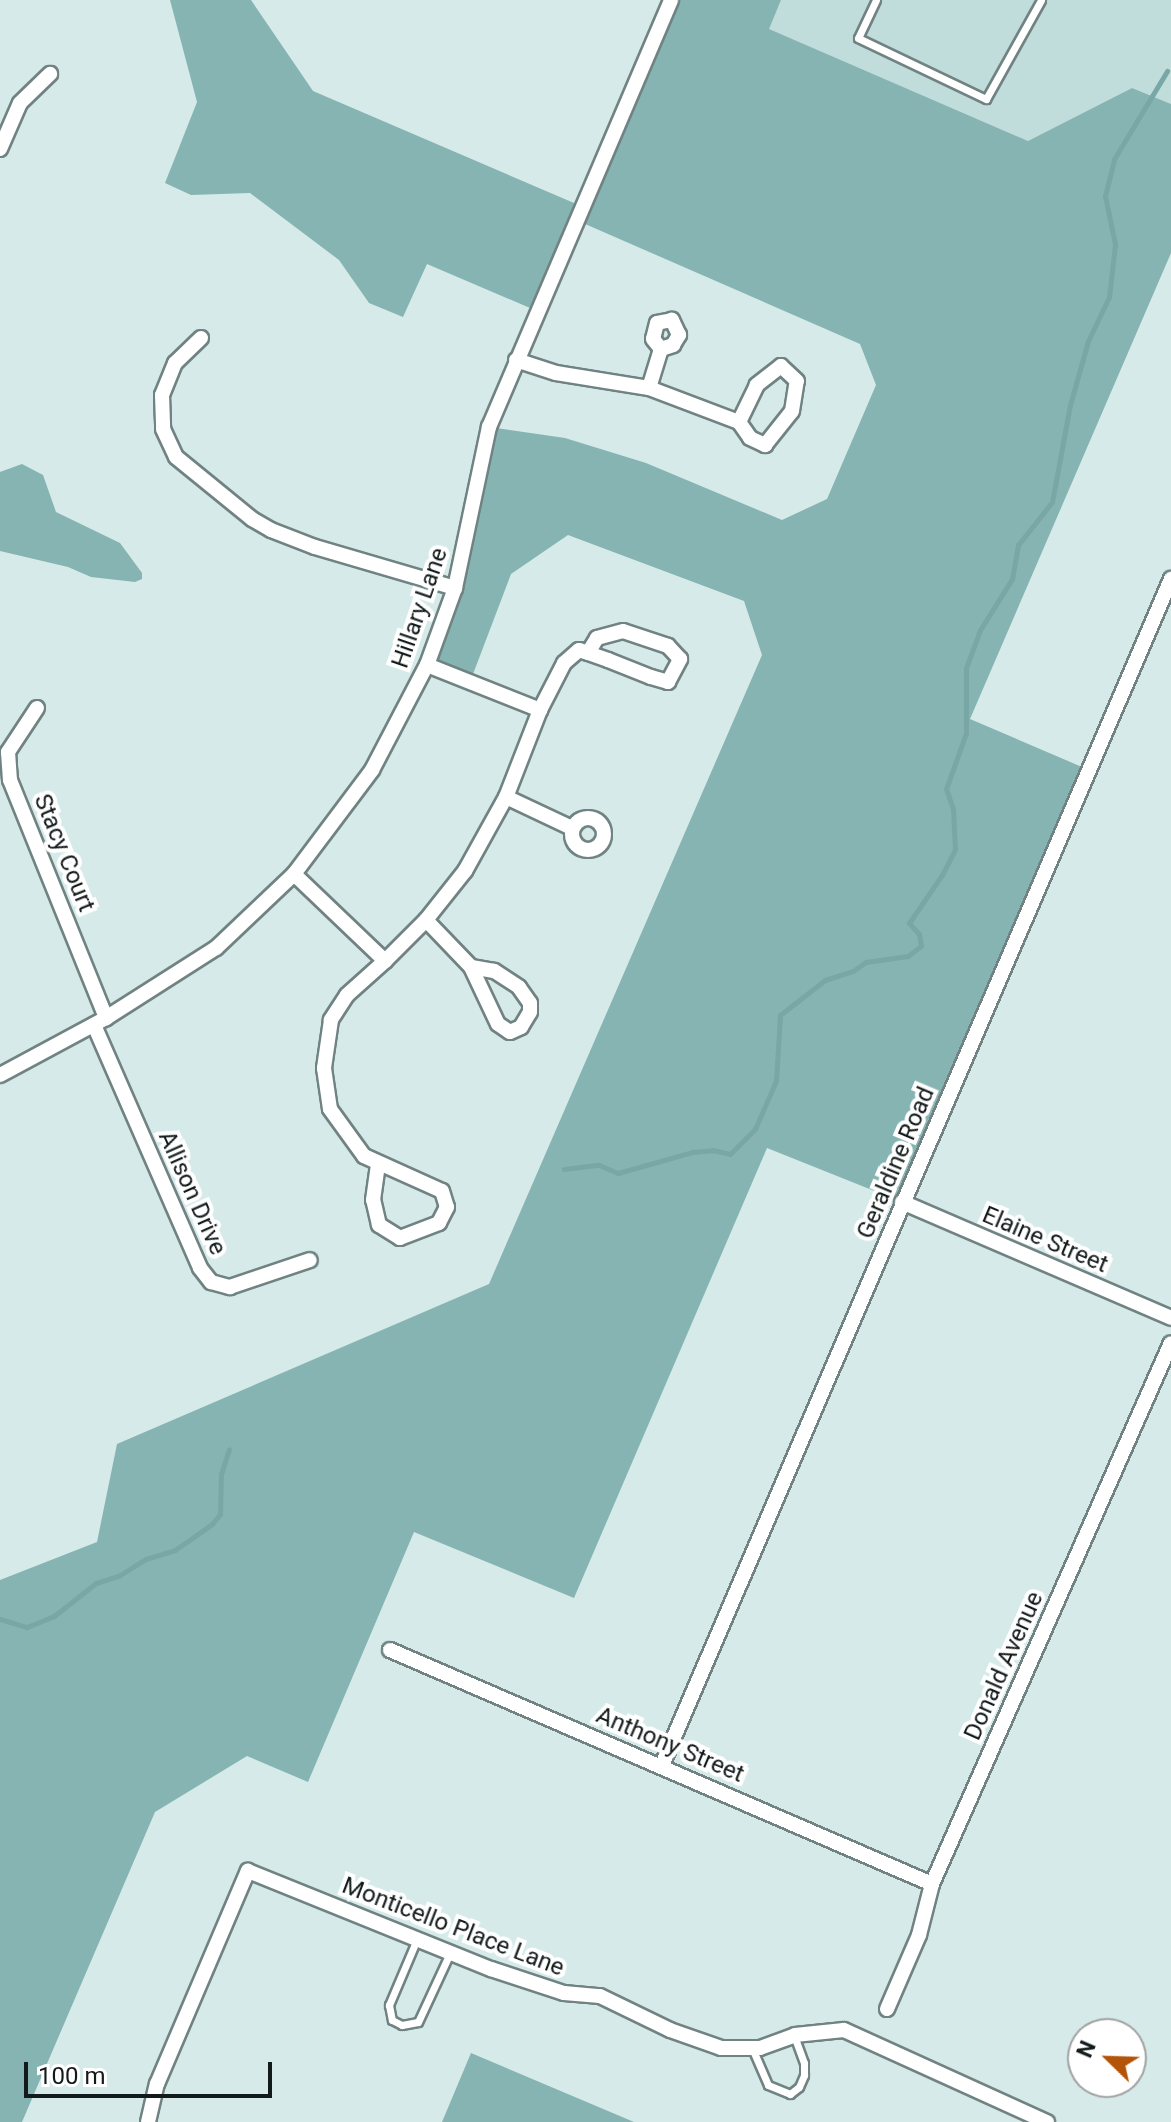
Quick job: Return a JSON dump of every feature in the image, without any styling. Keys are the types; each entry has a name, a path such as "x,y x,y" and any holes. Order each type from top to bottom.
{"street":[{"name":"Hillary Lane","path":"0,1075 100,1022 216,948 294,874 372,770 427,665 455,588 489,427 671,0"},
{"path":"0,149 20,103 50,74"},
{"path":"201,338 175,363 162,395 163,429 176,457 252,519 279,533 455,588"},
{"path":"649,388 661,349"},
{"path":"516,360 556,373 649,388 739,422 750,438 765,445 792,411 797,381 781,366 757,385 739,422"},
{"name":"Geraldine Road","path":"662,1765 1171,579"},
{"path":"378,1164 373,1200 379,1225 400,1238 439,1223 447,1207 442,1191 417,1177 378,1164 353,1143 330,1109 324,1068 331,1020 347,995 426,920 465,871 506,797 540,710 564,663 579,650 668,682 680,659 668,646 623,631 597,638 588,653"},
{"path":"427,665 540,710"},
{"name":"Stacy Court","path":"37,708 8,752 10,780 100,1022"},
{"path":"506,797 572,828"},
{"path":"294,874 385,961"},
{"path":"426,920 471,967 498,1024 510,1032 521,1027 530,1012 530,1003 519,987 505,976 471,967"},
{"name":"Allison Drive","path":"100,1022 200,1268 211,1282 230,1287 310,1260"},
{"name":"Elaine Street","path":"902,1202 1171,1318"},
{"name":"Donald Avenue","path":"887,2009 919,1935 932,1884 1171,1343"},
{"name":"Anthony Street","path":"390,1650 932,1884"},
{"name":"Monticello Place Lane","path":"148,2122 157,2084 248,1871 450,1953 564,1993 600,1996 670,2030 721,2048 752,2048 794,2036 844,2030 1047,2122"}],"lane":[{"path":"876,0 858,38 986,99 1041,0"},
{"path":"417,1939 389,2005 392,2020 402,2025 418,2022 450,1953"},
{"path":"752,2048 768,2085 790,2094 799,2087 804,2075 804,2063 794,2036"}],"shaded area":[{"path":"170,0 251,0 313,91 581,206 671,0 781,0 769,29 1028,141 1132,88 1171,104 1171,253 970,719 1089,770 902,1202 767,1148 574,1598 414,1532 308,1782 247,1756 155,1812 22,2122 0,2122 0,1580 97,1542 117,1444 489,1284 762,655 744,601 568,535 511,574 470,682 427,665 489,427 565,438 646,463 782,520 827,499 876,385 860,344 576,220 537,311 427,264 403,317 369,303 339,260 250,193 191,195 165,183 197,102"},
{"path":"781,0 1171,0 1171,104 1132,88 1028,141 768,29"},
{"path":"22,464 43,475 56,512 120,543 142,573 142,579 135,582 91,577 68,567 0,551 0,472"},
{"path":"471,2053 634,2122 442,2122"}],"waterway":[{"path":"564,1169 599,1165 618,1173 692,1152 713,1150 730,1154 755,1129 776,1081 780,1015 825,980 853,971 866,962 908,956 921,946 919,934 909,923 942,875 955,849 953,809 946,789 966,733 966,668 980,630 1012,579 1018,545 1052,502 1070,405 1088,341 1109,297 1115,244 1105,196 1114,159 1167,71"},
{"path":"0,1619 27,1627 54,1616 96,1583 120,1575 146,1559 175,1550 212,1524 220,1514 221,1474 229,1449"}]}
